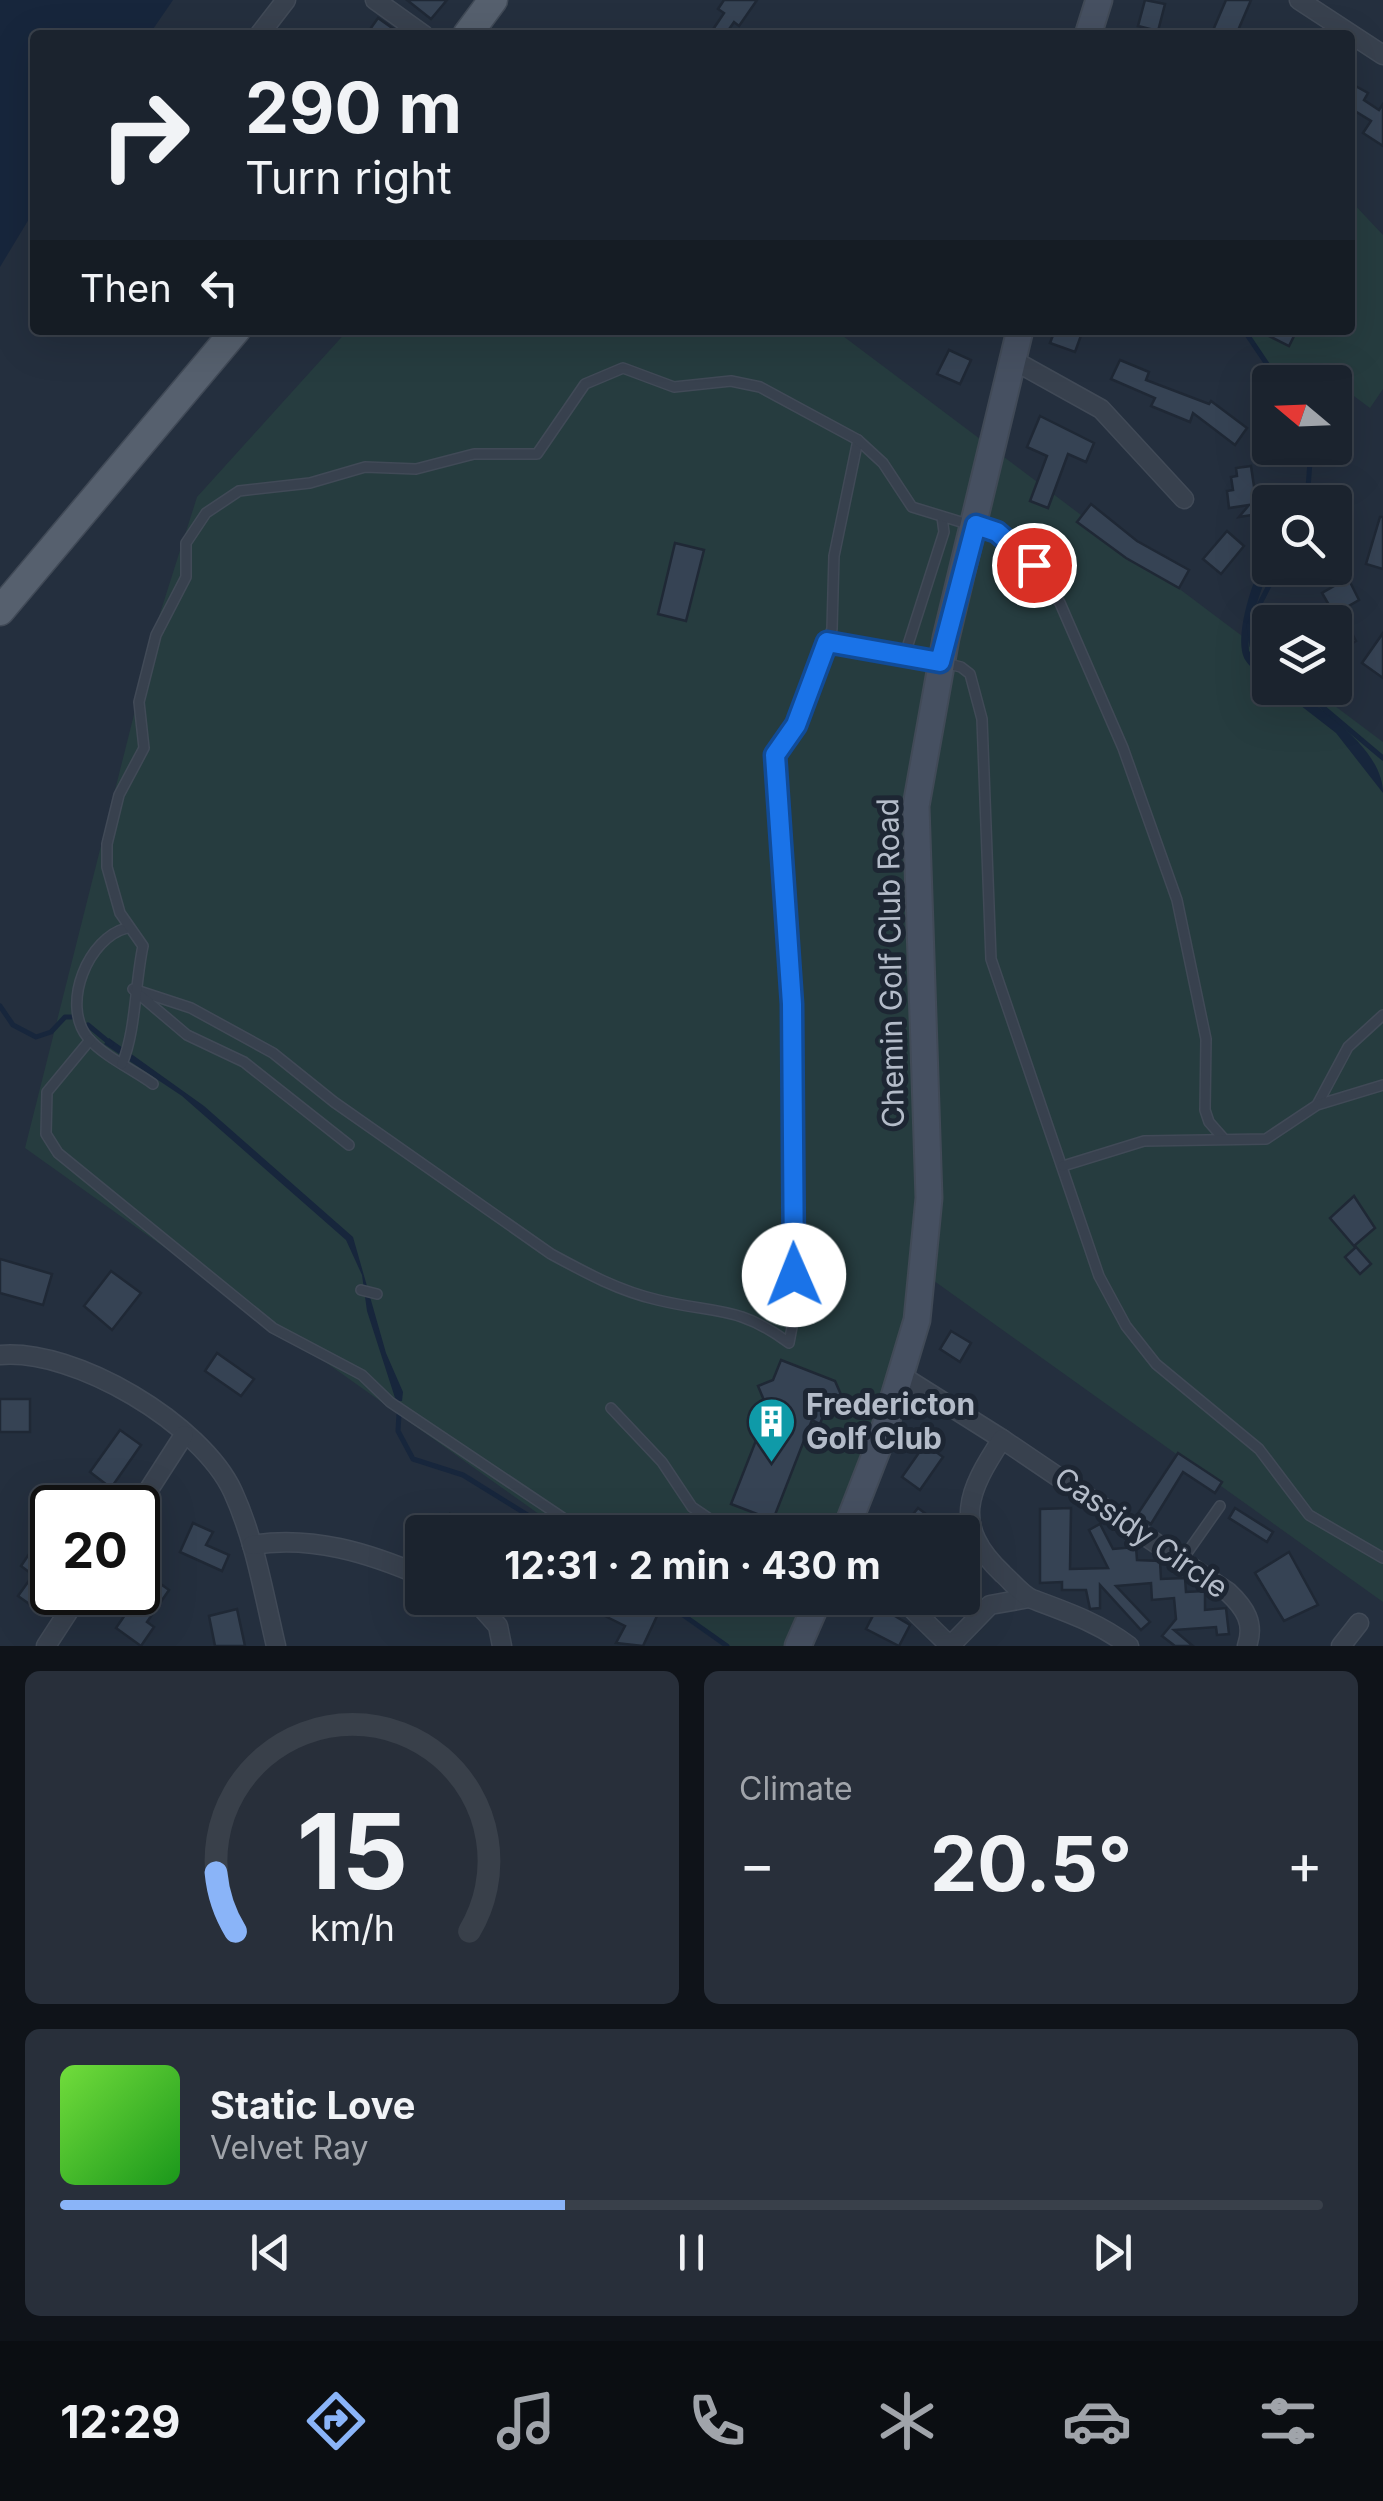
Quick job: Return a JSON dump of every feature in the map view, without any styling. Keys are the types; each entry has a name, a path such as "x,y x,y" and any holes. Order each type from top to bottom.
{"main road":[{"path":"470,30 493,0"},
{"path":"0,611 232,335"}],"street":[{"path":"263,30 286,0"},
{"path":"375,0 417,30"},
{"path":"1090,30 1099,0"},
{"path":"1300,0 1345,30"},
{"path":"1355,36 1383,55"},
{"name":"Chemin Golf Club Road","path":"850,1515 902,1376 917,1320 928,1198 916,806 940,662 1019,335"},
{"path":"1013,360 1102,409 1184,499"},
{"path":"0,1356 72,1366 110,1382 205,1449 232,1490 252,1544 276,1646"},
{"name":"Cassidy Circle","path":"902,1376 1182,1560 1244,1608 1252,1632 1246,1646"},
{"path":"151,1485 184,1435"},
{"path":"1002,1439 978,1476 967,1519 996,1567 1029,1598 1076,1613 1129,1646"},
{"path":"252,1544 281,1540 347,1548 405,1570"},
{"path":"918,1615 950,1646 990,1605 1029,1598"},
{"path":"46,1646 66,1615"},
{"path":"488,1615 498,1626 502,1646"},
{"path":"798,1646 812,1615"},
{"path":"1341,1646 1359,1622"}],"lane":[{"path":"123,1062 130,1046 133,989 143,946 127,928 107,868 115,806 144,748 141,691 160,624 186,577 186,542 216,504 250,488 310,482 365,467 416,469 474,454 536,454 586,384 622,368 674,388 746,383 858,440 883,463 912,507 997,532 1034,565 1060,604 1115,729 1177,900 1206,1038 1205,1110 1209,1122 1224,1139"},
{"path":"133,989 191,1008 264,1048 551,1254 628,1292 749,1316 789,1343 796,1306 792,1203 796,1119 787,888 773,770 775,755 796,725 832,629 839,519 858,440"},
{"path":"905,654 944,532 942,517"},
{"path":"827,642 905,654 966,670 981,706 991,959 1089,1252 1140,1347 1176,1383 1260,1449 1309,1515 1383,1558"},
{"path":"127,928 114,931 98,945 81,978 81,1020 90,1040 153,1084"},
{"path":"133,989 144,1003 187,1035 249,1066 350,1146"},
{"path":"1317,1105 1348,1048 1383,1015"},
{"path":"90,1040 48,1092 44,1124 58,1153 273,1328 362,1375 390,1402 559,1515"},
{"path":"249,1066 264,1048"},
{"path":"1063,1166 1144,1141 1266,1140 1317,1105 1383,1085"},
{"path":"361,1290 377,1294"},
{"path":"611,1408 662,1462 692,1506 704,1515"},
{"path":"1182,1560 1220,1506"}],"green space":[{"path":"1355,205 1383,235 1383,389 1370,408 1352,395 1352,365 1267,365 1245,335 1355,335"},
{"name":"Fredericton Golf Club","path":"343,335 842,335 1252,643 1252,705 1334,705 1383,742 1383,1602 923,1273 850,1515 540,1515 25,1148 157,623 197,497"},
{"path":"679,1615 812,1615 798,1646 723,1646"}],"water":[{"path":"0,0 173,0 152,30 30,30 30,217 0,267"},
{"path":"1263,585 1257,605 1252,605 1252,667 1242,651 1241,637 1252,587"},
{"path":"1300,705 1316,705 1350,733 1373,762 1383,793 1336,733"},
{"path":"109,1038 204,1106 353,1237 386,1353 403,1392 402,1401 396,1401 367,1311 362,1275 346,1240 182,1096 104,1044"}],"building":[{"path":"407,0 447,0 431,19"},
{"path":"724,0 757,0 739,26 734,22 728,30 713,30 724,13 718,9"},
{"path":"1145,0 1165,4 1158,30 1138,26"},
{"path":"1226,0 1251,0 1238,30 1213,30"},
{"path":"378,18 395,30 370,30"},
{"path":"1355,86 1368,93 1364,100 1379,110 1383,104 1383,146 1363,133 1371,121 1355,111"},
{"path":"1053,335 1081,335 1075,352 1050,343"},
{"path":"1267,335 1294,335 1289,346"},
{"path":"949,350 971,360 960,384 937,374"},
{"path":"1120,360 1149,372 1146,380 1209,404 1211,401 1247,428 1235,445 1193,413 1190,422 1151,406 1155,398 1111,379"},
{"path":"1040,416 1094,443 1086,462 1068,454 1048,508 1030,501 1047,456 1027,447"},
{"path":"1251,466 1252,515 1239,517 1249,505 1229,508 1227,491 1233,490 1231,477 1237,476 1236,468"},
{"path":"1091,504 1137,541 1189,570 1179,588 1126,558 1077,522"},
{"path":"1383,517 1383,569 1366,564"},
{"path":"1227,531 1244,546 1221,574 1203,559"},
{"path":"675,543 704,550 686,621 658,614"},
{"path":"1336,585 1352,585 1359,600 1350,605 1329,605 1322,593"},
{"path":"1383,633 1383,678 1362,663"},
{"path":"1354,1196 1375,1228 1354,1246 1330,1218"},
{"path":"1356,1247 1371,1264 1360,1274 1345,1257"},
{"path":"0,1259 52,1274 43,1305 0,1293"},
{"path":"111,1271 141,1293 112,1330 84,1306"},
{"path":"951,1331 971,1343 960,1362 940,1349"},
{"path":"217,1353 254,1379 241,1396 205,1371"},
{"name":"Fredericton Golf Club","path":"781,1360 835,1381 842,1397 837,1409 823,1416 820,1424 812,1420 775,1515 760,1515 731,1504 768,1410 758,1386 773,1380"},
{"path":"0,1399 30,1399 30,1432 0,1432"},
{"path":"120,1430 141,1445 113,1485 90,1472"},
{"path":"925,1444 943,1457 920,1490 902,1477"},
{"path":"1178,1453 1222,1482 1215,1493 1183,1472 1151,1524 1137,1515"},
{"path":"1071,1508 1070,1569 1108,1568 1089,1530 1100,1524 1113,1549 1136,1547 1137,1560 1160,1561 1161,1579 1185,1578 1186,1592 1205,1591 1205,1610 1226,1608 1229,1634 1217,1635 1216,1627 1174,1630 1193,1646 1175,1646 1162,1636 1176,1619 1174,1598 1152,1600 1151,1583 1116,1586 1150,1622 1141,1630 1100,1585 1100,1608 1090,1609 1086,1590 1062,1590 1062,1582 1040,1583 1040,1509"},
{"path":"1235,1508 1273,1532 1267,1542 1229,1518"},
{"path":"193,1523 213,1532 206,1545 229,1555 222,1571 180,1552"},
{"path":"1289,1552 1318,1605 1284,1621 1255,1573"},
{"path":"30,1553 30,1573 21,1566"},
{"path":"30,1579 30,1604 18,1596"},
{"path":"160,1584 169,1590 160,1603"},
{"path":"237,1609 245,1646 215,1646 209,1616"},
{"path":"125,1615 152,1615 147,1622 154,1627 141,1646 116,1628"},
{"path":"873,1615 893,1615 910,1625 899,1646 866,1629"},
{"path":"605,1616 657,1616 643,1646 616,1643 625,1626"}],"waterway":[{"path":"1247,335 1268,365"},
{"path":"1308,485 1310,465"},
{"path":"1259,605 1269,585"},
{"path":"1252,619 1252,646"},
{"path":"1320,705 1383,758"},
{"path":"0,1006 13,1025 36,1037 51,1032 65,1017 72,1017"},
{"path":"88,1025 111,1044"},
{"path":"399,1414 398,1431 413,1459 463,1475 528,1515"},
{"path":"683,1615 727,1646"}],"place":[{"name":"Fredericton Golf Club","path":"771,1464"}],"route":[{"path":"794,1275 796,1119 792,1004 787,888 773,770 775,755 796,725 827,642 940,662 976,525 997,532 1034,565"}]}
